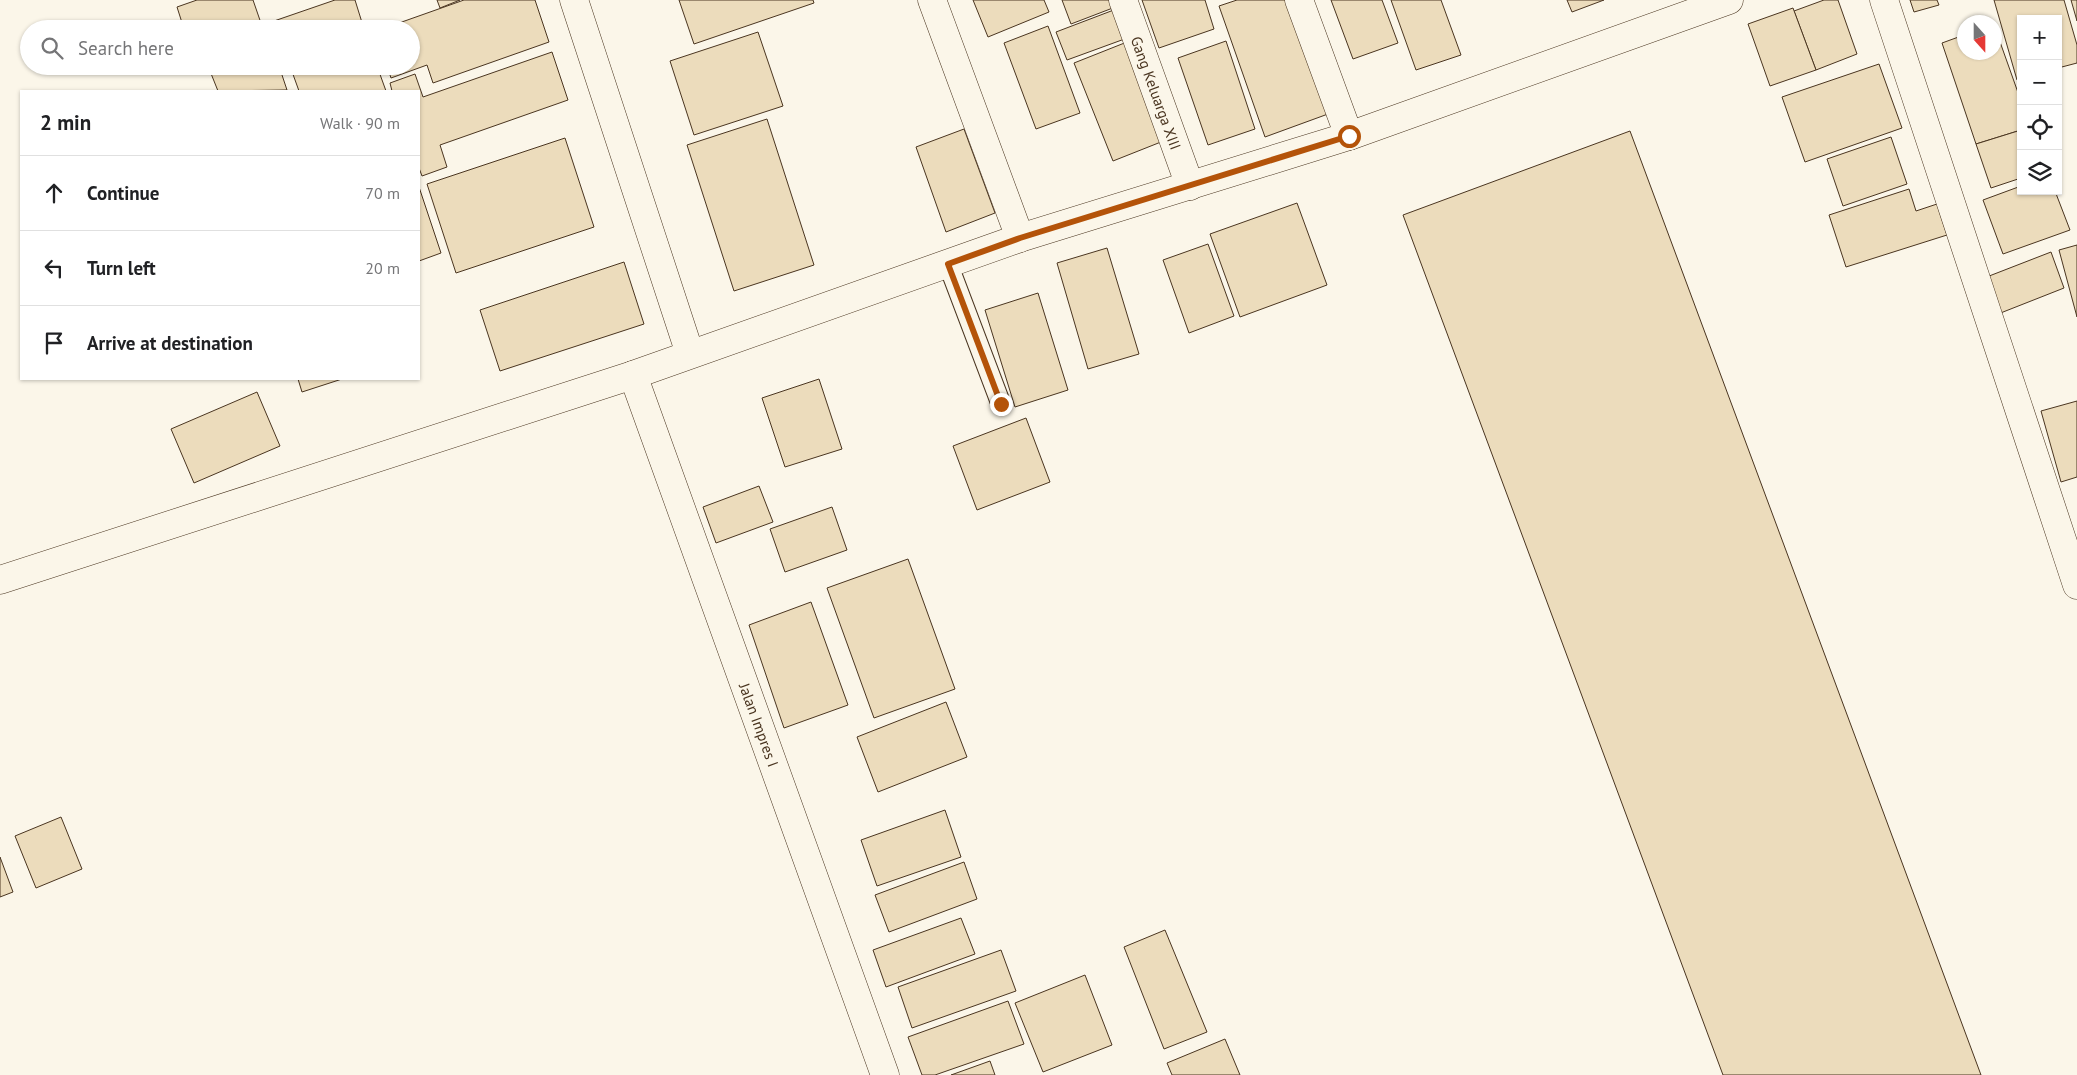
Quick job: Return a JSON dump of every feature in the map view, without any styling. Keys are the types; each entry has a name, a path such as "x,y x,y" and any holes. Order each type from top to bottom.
{"street":[{"path":"574,0 690,354"},
{"path":"932,0 1020,238"},
{"name":"Gang Keluarga XIII","path":"1122,0 1190,186"},
{"path":"1299,0 1349,136"},
{"path":"0,580 633,375 1020,238 1349,136 1729,0"},
{"path":"1884,0 2077,585"},
{"name":"Jalan Impres I","path":"633,375 885,1075"}],"lane":[{"path":"948,264 1001,404"}],"building":[{"path":"197,0 253,0 260,20 181,20 177,7"},
{"path":"335,0 355,0 361,20 277,20"},
{"path":"437,0 460,0 440,8"},
{"path":"464,0 535,0 549,42 433,83 427,65 420,68 420,20 407,20"},
{"path":"679,0 813,0 814,3 694,44"},
{"path":"973,0 1044,0 1049,12 988,37"},
{"path":"1062,0 1116,0 1118,6 1071,24"},
{"path":"1142,0 1205,0 1214,29 1159,48"},
{"path":"1237,0 1288,0 1328,114 1265,137 1219,6"},
{"path":"1331,0 1382,0 1398,43 1353,59"},
{"path":"1391,0 1441,0 1461,55 1416,70"},
{"path":"1567,0 1604,0 1572,12"},
{"path":"1824,0 1838,0 1857,54 1816,70 1794,11"},
{"path":"1910,0 1937,0 1939,5 1914,12"},
{"path":"1994,0 2064,0 2077,45 2077,63 2062,67 2062,15 2017,15 2017,80 2002,28 2002,15 1998,15"},
{"path":"2071,0 2077,0 2077,21"},
{"path":"1119,8 1130,37 1067,60 1056,32"},
{"path":"1793,8 1816,70 1770,86 1748,24"},
{"path":"1048,26 1080,113 1036,129 1004,43"},
{"path":"758,32 783,106 694,135 670,61"},
{"path":"1957,38 1957,60 2002,60 2002,48 2017,90 2017,131 1976,144 1942,43"},
{"path":"1132,40 1171,138 1113,161 1074,63"},
{"path":"1226,41 1255,129 1208,145 1178,58"},
{"path":"552,52 568,100 440,145 447,167 422,176 420,171 420,90 392,90 390,83 415,75 423,97"},
{"path":"1879,64 1902,128 1805,162 1782,97"},
{"path":"212,75 282,75 287,90 218,90"},
{"path":"293,75 380,75 386,90 299,90"},
{"path":"767,119 814,265 734,291 687,145"},
{"path":"964,129 995,213 946,232 916,147"},
{"path":"1630,131 1981,1075 1723,1075 1403,215"},
{"path":"2017,131 2017,179 1991,188 1976,144"},
{"path":"1891,137 1907,184 1843,206 1827,159"},
{"path":"565,138 594,227 456,273 427,184"},
{"path":"2017,187 2017,195 2057,195 2070,230 2003,254 1983,200"},
{"path":"1909,189 1916,211 1937,204 1947,235 1846,267 1829,215"},
{"path":"420,190 441,253 420,261"},
{"path":"1297,203 1327,285 1240,317 1210,234"},
{"path":"1208,244 1234,316 1189,333 1163,260"},
{"path":"2077,245 2077,317 2059,250"},
{"path":"1107,248 1139,354 1088,369 1057,263"},
{"path":"2051,252 2064,288 1998,314 1984,278"},
{"path":"624,262 644,324 500,371 480,310"},
{"path":"1038,293 1068,390 1015,407 985,310"},
{"path":"819,379 842,449 785,467 762,398"},
{"path":"298,380 339,380 302,392"},
{"path":"257,392 280,446 194,483 171,429"},
{"path":"2077,401 2077,477 2061,482 2041,411"},
{"path":"1026,418 1050,482 977,510 953,446"},
{"path":"759,486 773,522 716,543 703,507"},
{"path":"832,507 847,550 785,572 770,529"},
{"path":"908,559 955,689 874,718 827,588"},
{"path":"811,602 848,705 784,728 749,625"},
{"path":"946,702 967,757 878,792 857,737"},
{"path":"945,810 961,857 877,886 861,840"},
{"path":"61,817 82,869 36,888 15,836"},
{"path":"0,857 13,892 0,897"},
{"path":"964,862 977,899 889,932 875,895"},
{"path":"961,918 975,954 886,987 873,950"},
{"path":"1165,930 1207,1032 1164,1049 1124,947"},
{"path":"1001,950 1016,991 912,1028 898,987"},
{"path":"1085,975 1112,1045 1043,1072 1015,1003"},
{"path":"1008,1001 1024,1044 935,1075 922,1075 908,1037"},
{"path":"1225,1039 1240,1075 1172,1075 1167,1063"},
{"path":"990,1061 995,1075 951,1075"}],"route":[{"path":"1001,404 948,264 1020,238 1349,136"}]}
